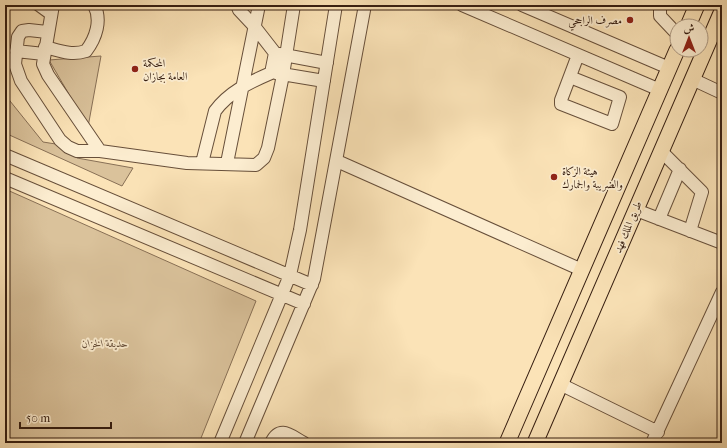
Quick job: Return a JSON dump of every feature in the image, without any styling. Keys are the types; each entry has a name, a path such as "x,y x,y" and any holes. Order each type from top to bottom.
{"main road":[{"path":"691,18 697,5"},
{"name":"طريق الملك فهد","path":"535,443 722,11"},
{"path":"507,443 673,58"}],"street":[{"path":"40,5 51,9 43,64 48,75 100,151"},
{"path":"16,51 45,50 78,54 86,51 92,44 96,34 98,20 94,5"},
{"path":"237,5 239,10 281,54 327,63"},
{"path":"227,163 241,87 259,5"},
{"path":"47,32 29,30 22,32 18,37 15,64 21,81 60,140 68,147 77,151 100,151 187,164 227,163 256,165 264,158 277,74 294,5"},
{"path":"220,443 290,276 300,230 336,5"},
{"path":"245,443 312,285 324,234 365,5"},
{"path":"462,5 660,90"},
{"path":"522,5 669,68"},
{"path":"660,5 660,16 669,26"},
{"path":"570,77 620,98 612,124 561,104 561,100 578,55"},
{"path":"202,163 215,111 220,103 241,87 277,74 324,82"},
{"path":"692,79 722,93"},
{"path":"662,150 702,192 690,231"},
{"path":"5,155 312,285"},
{"path":"337,161 582,270"},
{"path":"659,219 680,169"},
{"path":"5,178 304,304"},
{"path":"636,210 722,243"},
{"path":"652,443 722,292"},
{"path":"560,384 658,432"},
{"path":"271,443 275,435 279,432 284,432 298,442"}],"green space":[{"path":"5,30 7,32 6,96 43,142 62,145 77,158 133,168 122,186 5,133"},
{"path":"101,56 88,127 49,60"},
{"name":"حديقة الخزان","path":"5,189 256,301 199,443 5,443"}],"place":[{"name":"مصرف الراجحي","path":"630,20"},
{"name":"المحكمة العامة بجازان","path":"135,69"},
{"name":"هيئة الزكاة والضريبة والجمارك","path":"554,177"}]}
